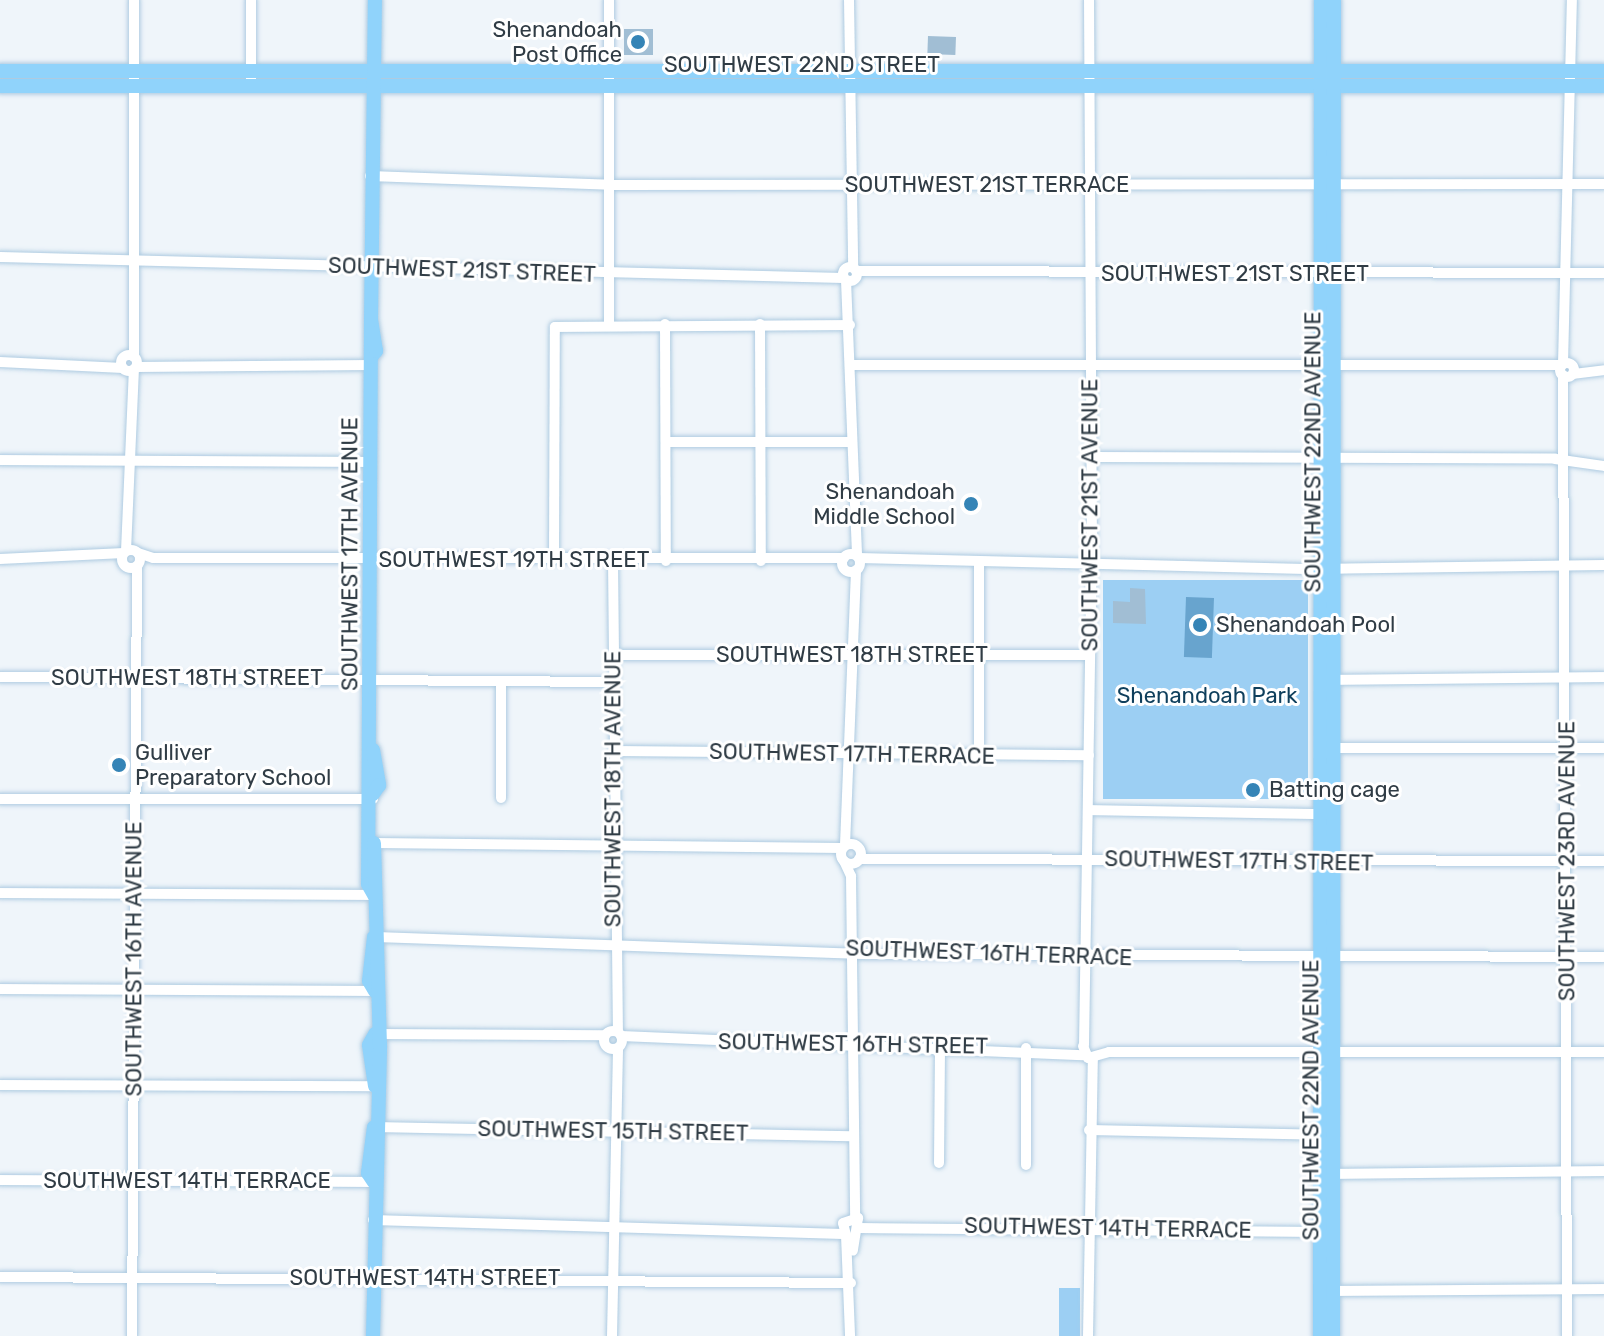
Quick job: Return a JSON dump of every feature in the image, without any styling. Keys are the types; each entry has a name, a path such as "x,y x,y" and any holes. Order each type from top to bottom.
{"main road":[{"name":"SOUTHWEST 22ND AVENUE","path":"1321,0 1328,79"},
{"name":"SOUTHWEST 22ND AVENUE","path":"1320,1336 1327,1232 1328,79 1334,0"},
{"name":"SOUTHWEST 17TH AVENUE","path":"369,4 371,320 376,341 371,361 372,679 373,750 379,770 373,797 374,843 379,854 374,895 374,1127 380,1173 374,1182 373,1336"},
{"name":"SOUTHWEST 22ND STREET","path":"0,71 131,79"},
{"name":"SOUTHWEST 22ND STREET","path":"1570,79 1604,71"},
{"name":"SOUTHWEST 22ND STREET","path":"0,86 131,79 1570,79 1604,86"},
{"name":"SOUTHWEST 22ND AVENUE","path":"1328,864 1322,814 1329,748"},
{"name":"SOUTHWEST 22ND AVENUE","path":"1326,1057 1320,1135 1327,1174"},
{"name":"SOUTHWEST 22ND AVENUE","path":"1327,1232 1333,1291 1333,1336"}],"street":[{"name":"SOUTHWEST 16TH AVENUE","path":"132,1336 134,799 129,258 134,0"},
{"path":"251,0 251,79"},
{"path":"609,0 609,323"},
{"path":"849,0 852,655 850,1336"},
{"name":"SOUTHWEST 21ST AVENUE","path":"1088,1336 1091,566 1089,0"},
{"name":"SOUTHWEST 23RD AVENUE","path":"1567,1336 1567,184 1572,0"},
{"name":"SOUTHWEST 21ST TERRACE","path":"370,176 610,185 1604,184"},
{"name":"SOUTHWEST 21ST STREET","path":"0,257 288,259 370,271 610,274 1604,273"},
{"path":"554,559 554,329 609,323 850,325"},
{"path":"665,324 666,561"},
{"path":"760,324 761,561"},
{"path":"0,362 371,361"},
{"path":"850,365 1604,370"},
{"path":"666,442 851,442"},
{"path":"1091,457 1567,462 1604,466"},
{"path":"0,460 371,462"},
{"name":"SOUTHWEST 19TH STREET","path":"0,559 554,559 1328,568 1604,565"},
{"name":"SOUTHWEST 18TH AVENUE","path":"612,1336 613,560"},
{"path":"979,564 979,755"},
{"name":"SOUTHWEST 18TH STREET","path":"613,655 1090,655"},
{"name":"SOUTHWEST 18TH STREET","path":"0,677 613,682"},
{"path":"1329,680 1604,677"},
{"path":"501,681 501,798"},
{"path":"1329,748 1604,748"},
{"name":"SOUTHWEST 17TH TERRACE","path":"614,751 1089,755"},
{"path":"0,799 373,797"},
{"path":"1089,810 1322,814"},
{"name":"SOUTHWEST 17TH STREET","path":"374,843 1328,864 1604,861"},
{"path":"0,893 374,895"},
{"name":"SOUTHWEST 16TH TERRACE","path":"374,937 851,951 1326,960 1604,957"},
{"path":"0,989 375,991"},
{"name":"SOUTHWEST 16TH STREET","path":"375,1034 1326,1057 1604,1052"},
{"path":"939,1163 940,1047"},
{"path":"1026,1048 1026,1165"},
{"path":"0,1085 375,1086"},
{"name":"SOUTHWEST 15TH STREET","path":"374,1127 851,1136"},
{"path":"1089,1130 1320,1135"},
{"path":"1327,1174 1604,1171"},
{"name":"SOUTHWEST 14TH TERRACE","path":"0,1180 374,1182"},
{"name":"SOUTHWEST 14TH TERRACE","path":"373,1220 818,1228 883,1224 1327,1232"},
{"name":"SOUTHWEST 14TH STREET","path":"0,1277 374,1277 851,1283"},
{"path":"1333,1291 1604,1289"}],"green space":[{"name":"Shenandoah Park","path":"1103,580 1308,580 1308,799 1103,799"},
{"path":"1059,1288 1080,1288 1080,1336 1059,1336"}],"shaded area":[{"name":"Shenandoah Pool","path":"1186,597 1214,598 1212,658 1184,657"}],"building":[{"name":"Shenandoah Post Office","path":"624,29 653,29 653,55 624,55"},
{"path":"928,36 956,37 955,55 927,54"},
{"path":"1130,588 1145,589 1146,624 1113,623 1113,601 1130,602"}],"place":[{"name":"Shenandoah Post Office","path":"638,42"},
{"name":"Shenandoah Middle School","path":"971,504"},
{"name":"Shenandoah Pool","path":"1200,625"},
{"name":"Gulliver Preparatory School","path":"119,765"},
{"name":"Batting cage","path":"1253,790"}]}
